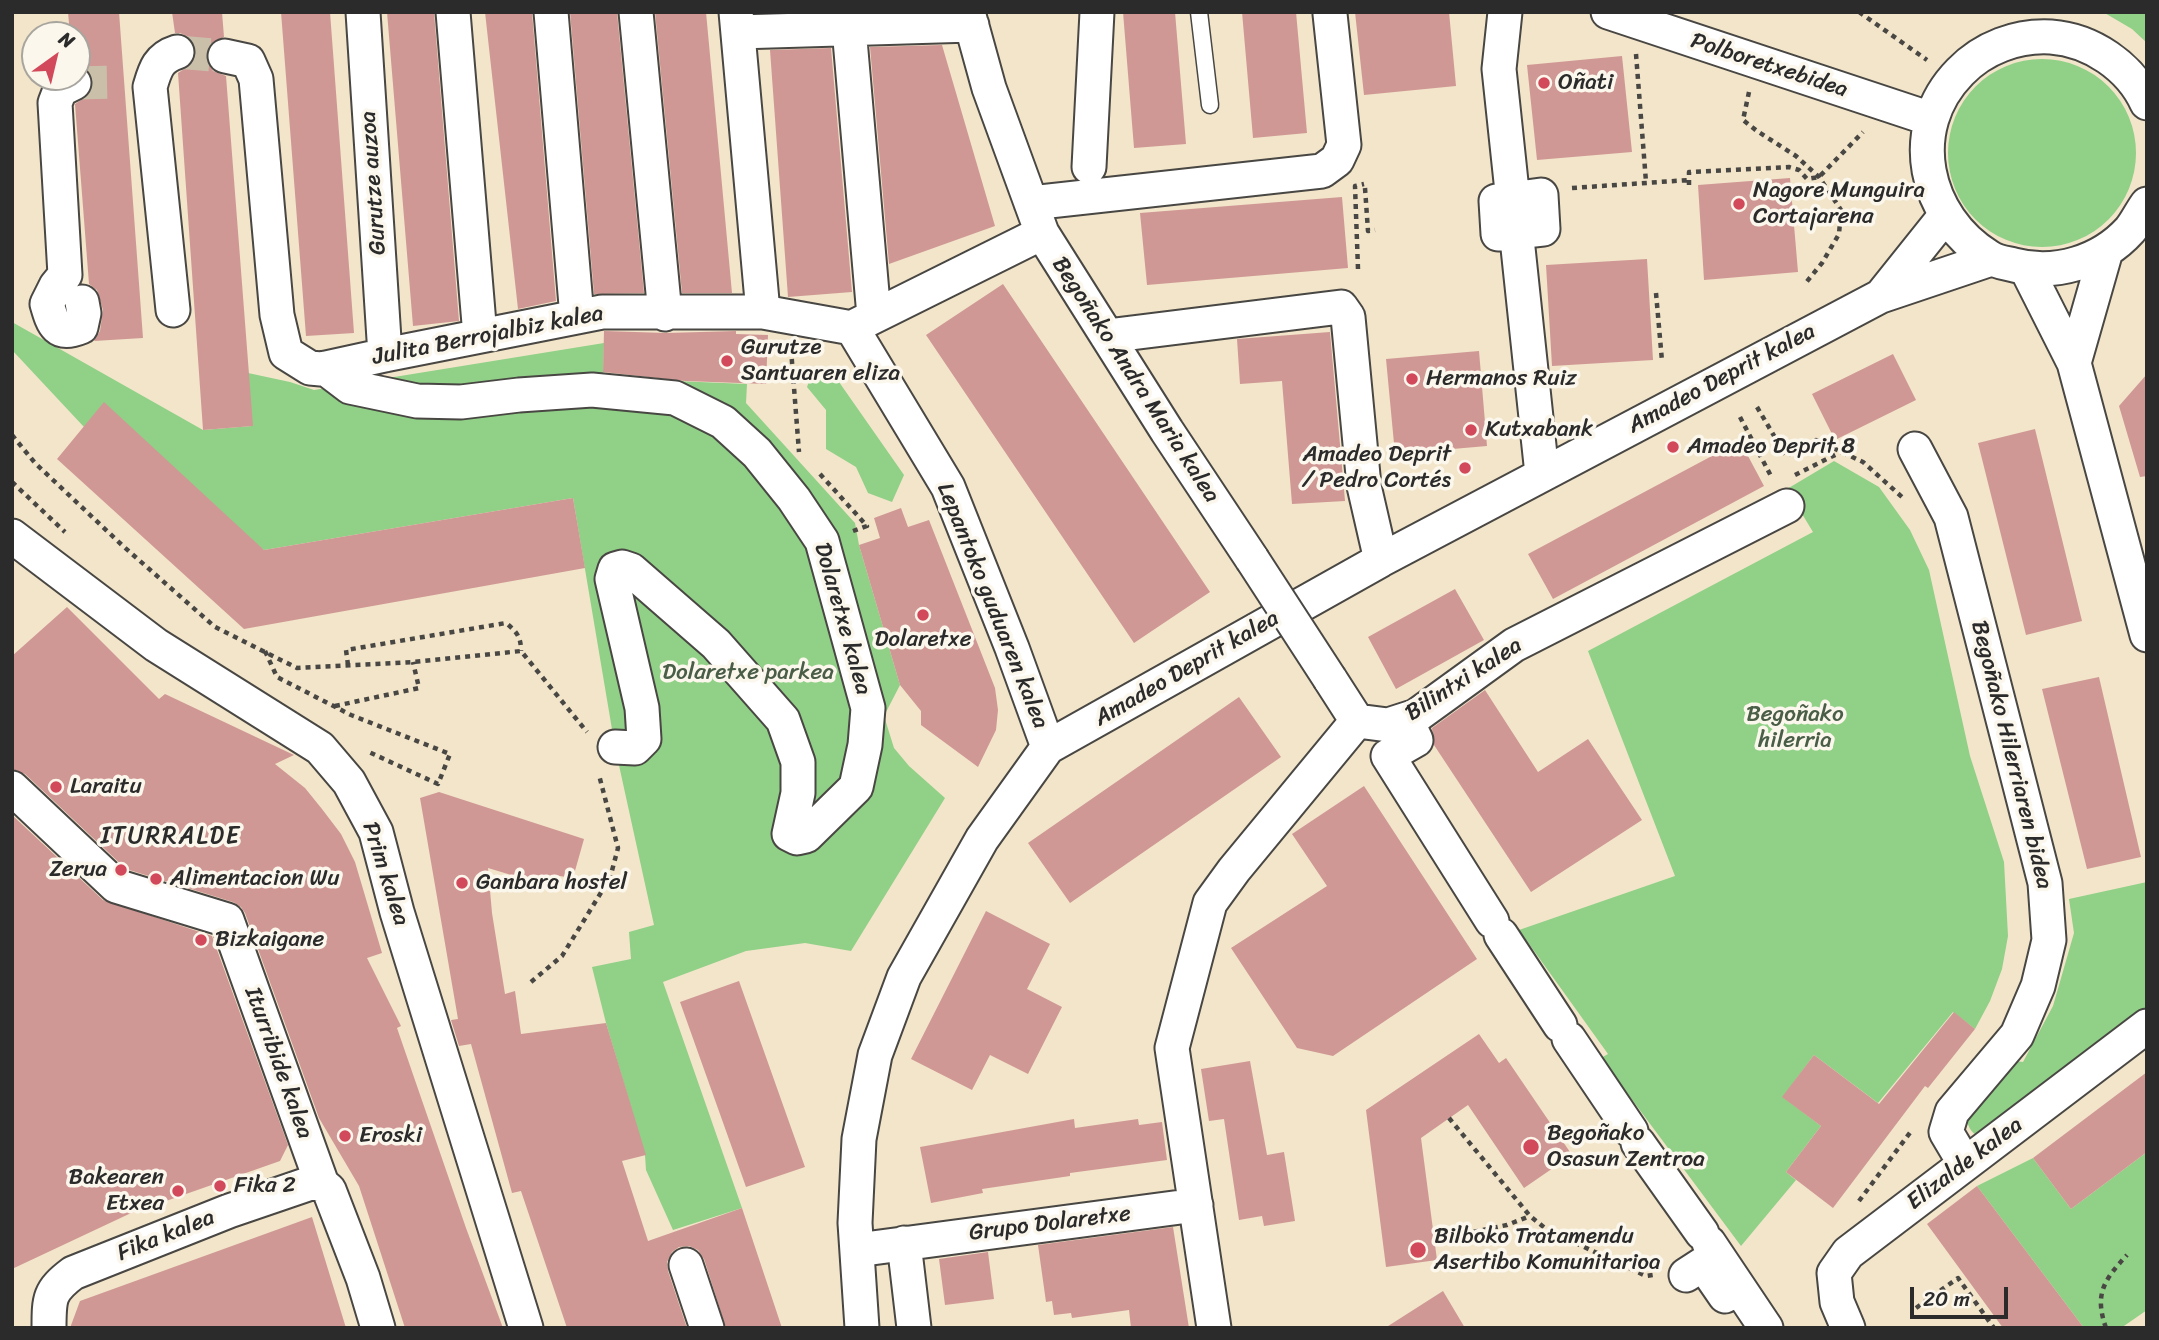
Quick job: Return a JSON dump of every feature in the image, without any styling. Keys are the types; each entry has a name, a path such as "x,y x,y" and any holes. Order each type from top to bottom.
{"street":[{"name":"Gurutze auzoa","path":"363,12 385,355"},
{"path":"453,12 480,336"},
{"path":"551,12 577,317"},
{"path":"636,12 665,314"},
{"path":"1089,167 1097,12"},
{"path":"1505,12 1499,69 1542,474"},
{"name":"Polboretxebidea","path":"1608,12 1931,119"},
{"path":"970,19 849,28 737,22 776,315 863,322 1036,218 1322,171 1337,160 1344,145 1330,14"},
{"name":"Begoñako Andra Maria kalea","path":"970,19 989,88 1036,218 1107,336 1357,721"},
{"path":"849,28 863,322"},
{"path":"2142,216 2106,251 2068,266 2026,268 1991,259 1962,237 1945,216 1934,194 1927,169 1926,144 1939,98 1952,79 1968,63 1986,51 2029,37 2073,41 2095,49 2130,76 2147,103"},
{"path":"173,310 150,87 138,81 156,70 166,56 177,52"},
{"path":"225,56 248,61 256,79 277,315 286,354 313,366"},
{"path":"60,91 55,103 65,275 47,304 52,323 66,331 81,327 84,313 82,302"},
{"name":"Amadeo Deprit kalea","path":"1881,296 1945,216"},
{"path":"2074,363 2106,251"},
{"name":"Amadeo Deprit kalea","path":"862,1328 855,1223 859,1139 876,1055 904,977 982,839 1048,747 1381,560 1881,296 1991,259"},
{"path":"2026,268 2074,363 2147,635"},
{"path":"1107,336 1341,307 1348,317 1364,486 1381,560"},
{"name":"Julita Berrojalbiz kalea","path":"313,366 385,355 602,312 776,315"},
{"name":"Lepantoko guduaren kalea","path":"863,322 948,487 1008,636 1048,747"},
{"name":"Dolaretxe kalea","path":"313,366 350,387 417,401 461,402 519,394 592,390 675,398 723,422 757,453 794,499 822,541 867,708 865,745 856,787 806,836 797,838 789,834 798,793 798,762 783,720 716,644 631,570 622,567 615,569 612,579 642,708 645,739 635,748 607,759"},
{"name":"Begoñako Hilerriaren bidea","path":"1915,449 1951,517 2045,883 2048,915 2049,940 2038,986 2017,1035 1952,1112 1945,1132 1965,1164"},
{"name":"Bilintxi kalea","path":"1357,721 1388,725 1407,721 1514,645 1783,490"},
{"name":"Prim kalea","path":"12,536 156,645 320,748 349,782 376,832 397,912 526,1328"},
{"path":"1214,1328 1171,1048 1210,903 1357,721"},
{"path":"1407,721 1416,740 1388,756 1496,928 1766,1328"},
{"name":"Iturribide kalea","path":"12,788 116,886 227,920 322,1184 329,1190 363,1278 378,1328"},
{"name":"Elizalde kalea","path":"1848,1253 2147,1026"},
{"name":"Fika kalea","path":"49,1328 49,1307 55,1287 73,1273 229,1211 311,1183 322,1184"},
{"name":"Grupo Dolaretxe","path":"857,1250 1196,1205"},
{"path":"904,1242 914,1328"},
{"path":"1848,1253 1834,1273 1838,1302 1849,1328"},
{"path":"1672,1275 1703,1264 1745,1328"},
{"path":"686,1265 708,1328"}],"lane":[{"path":"1199,12 1210,105"}],"path":[{"path":"1859,12 1928,61"},
{"path":"1634,41 1646,183"},
{"path":"1759,89 1748,92 1743,120 1796,156 1819,177 1840,209 1839,234 1822,263 1804,285"},
{"path":"1570,188 1689,183 1689,172 1789,167 1798,170 1807,179 1819,177 1865,131"},
{"path":"1358,269 1355,186 1364,186 1368,231 1375,230"},
{"path":"1656,293 1662,361"},
{"path":"776,315 799,452 807,461"},
{"path":"1757,407 1786,456 1816,440 1863,462 1904,499"},
{"path":"1740,416 1783,490 1841,451"},
{"path":"12,435 35,463 215,627 297,668 413,662 521,651"},
{"path":"816,470 867,526"},
{"path":"348,665 346,650 506,623 517,632 521,651 607,759 618,848 610,878 562,956 531,982"},
{"path":"265,651 277,677 351,715 450,754 438,784 364,750"},
{"path":"334,706 419,688 413,662"},
{"path":"1449,1118 1530,1216 1546,1229 1646,1276 1672,1275"},
{"path":"1848,1253 1844,1233 1852,1212 1915,1127"},
{"path":"1434,1240 1507,1225 1530,1216"},
{"path":"2106,1328 2099,1310 2101,1292 2110,1272 2127,1255"},
{"path":"1916,1308 1958,1278 1994,1328"}],"green space":[{"path":"2103,12 2147,12 2147,43 2132,29"},
{"path":"2042,59 2078,66 2108,87 2129,117 2136,153 2129,189 2108,219 2078,240 2042,247 2006,240 1976,219 1955,189 1948,153 1955,117 1976,87 2006,66"},
{"name":"Dolaretxe parkea","path":"12,322 203,430 252,426 248,373 314,390 604,343 603,378 747,384 746,403 855,523 900,685 884,716 894,748 909,766 945,798 851,951 805,943 746,951 663,982 742,1208 673,1230 646,1170 645,1155 592,967 631,959 629,932 654,925 615,747 573,498 264,550 84,427 12,350"},
{"path":"814,368 831,373 839,382 904,475 892,502 868,493 856,467 826,449 826,410 807,387"},
{"name":"Begoñako hilerria","path":"1834,461 1879,487 1910,530 1929,570 1970,756 2004,862 2008,936 2002,969 1990,1001 1975,1029 1953,1012 1878,1103 1814,1055 1783,1097 1821,1126 1786,1172 1796,1180 1741,1246 1601,1058 1608,1054 1519,930 1675,876 1588,651 1813,532 1787,489"},
{"path":"2147,882 2147,1009 1985,1138 1974,1133 1969,1128 1966,1116 2008,1060 2023,1062 2053,1006 2074,933 2069,899"},
{"path":"2147,1152 2147,1310 2121,1328 2084,1328 1977,1186 2033,1158 2071,1209"}],"building":[{"path":"68,12 119,12 143,338 94,341 100,331 103,310 97,290 89,284 75,104 90,94 93,83 91,21 69,21"},
{"path":"172,12 222,12 224,37 210,44 206,51 207,61 213,71 226,76 253,426 203,430 178,73 192,64 196,54 195,44 189,37 175,33"},
{"path":"281,12 330,12 354,333 306,336"},
{"path":"387,12 434,12 459,321 413,326"},
{"path":"485,12 532,12 556,301 518,309"},
{"path":"570,12 617,12 644,293 594,294"},
{"path":"655,12 706,12 732,293 682,293"},
{"path":"1123,12 1175,12 1186,144 1134,148"},
{"path":"1242,12 1296,12 1307,133 1253,138"},
{"path":"1355,12 1449,12 1456,86 1364,95"},
{"path":"942,45 995,226 889,264 870,47"},
{"path":"831,48 852,292 788,297 770,50"},
{"path":"1622,56 1632,152 1537,160 1527,65"},
{"path":"1790,178 1798,272 1704,280 1698,185"},
{"path":"1342,197 1348,268 1147,285 1140,213"},
{"path":"1647,259 1653,360 1552,366 1546,265"},
{"path":"1003,284 1210,592 1134,643 926,335"},
{"path":"604,331 736,331 736,334 768,335 766,384 685,381 603,372"},
{"path":"1330,332 1345,501 1292,504 1282,381 1240,384 1237,339"},
{"path":"1479,351 1487,446 1395,454 1386,359"},
{"path":"1893,354 1916,400 1835,440 1812,394"},
{"path":"2147,374 2147,476 2140,477 2119,406"},
{"path":"104,402 264,550 573,498 585,568 244,629 57,459"},
{"path":"2035,429 2082,621 2026,635 1978,443"},
{"path":"1740,441 1764,486 1553,599 1528,554"},
{"name":"Dolaretxe","path":"901,508 908,527 929,520 995,688 998,710 996,730 978,767 921,725 921,711 900,685 859,545 880,538 874,518"},
{"path":"1455,589 1484,640 1396,689 1368,637"},
{"path":"67,607 159,699 165,694 294,755 275,764 305,788 341,834 355,862 382,953 367,958 401,1026 397,1028 503,1328 405,1328 359,1186 319,1118 241,907 233,902 126,869 25,774 12,769 12,656"},
{"path":"2099,677 2141,857 2087,869 2042,689"},
{"path":"1485,690 1538,772 1588,739 1642,820 1531,892 1434,745 1432,728"},
{"path":"1239,697 1281,757 1070,903 1028,843"},
{"path":"1364,786 1477,959 1333,1056 1297,1048 1231,948 1327,886 1292,834"},
{"path":"439,792 584,839 573,878 553,875 551,887 488,868 505,994 515,991 521,1034 606,1023 646,1155 622,1161 648,1241 742,1208 782,1328 726,1328 704,1259 698,1250 689,1246 679,1247 672,1252 667,1262 687,1328 567,1328 521,1191 512,1193 471,1044 459,1046 451,1020 458,1019 420,798"},
{"path":"12,815 103,900 212,936 288,1145 280,1161 129,1214 12,1269"},
{"path":"986,911 1050,944 1027,989 1062,1007 1028,1074 990,1055 972,1090 911,1059"},
{"path":"739,981 805,1167 746,1187 680,1002"},
{"path":"1954,1012 1975,1029 1928,1088 1925,1086 1833,1208 1786,1172 1821,1126 1782,1097 1814,1055 1879,1104"},
{"name":"Begoñako Osasun Zentroa","path":"1479,1034 1499,1063 1506,1058 1572,1155 1524,1188 1468,1105 1421,1138 1437,1260 1386,1267 1366,1110"},
{"path":"1250,1061 1267,1155 1284,1152 1295,1221 1264,1226 1262,1216 1239,1220 1224,1119 1209,1121 1201,1069"},
{"path":"2147,1072 2147,1152 2071,1209 2033,1158"},
{"path":"1074,1119 1075,1128 1138,1119 1139,1125 1162,1122 1167,1160 1070,1173 1070,1176 982,1189 983,1193 931,1203 920,1147"},
{"path":"1977,1186 2084,1328 2003,1328 1927,1224"},
{"path":"312,1217 346,1328 70,1328 80,1301"},
{"path":"1173,1227 1189,1328 1131,1328 1129,1310 1072,1318 1071,1313 1054,1315 1052,1301 1046,1302 1038,1245"},
{"path":"988,1252 994,1299 945,1305 939,1259"},
{"path":"1443,1291 1465,1328 1385,1328"}],"tunnel":[{"path":"177,52 225,56"},
{"path":"91,83 124,82"}],"place":[{"name":"Oñati","path":"1544,83"},
{"name":"Nagore Munguira Cortajarena","path":"1739,204"},
{"name":"Gurutze Santuaren eliza","path":"727,361"},
{"name":"Hermanos Ruiz","path":"1412,379"},
{"name":"Kutxabank","path":"1471,430"},
{"name":"Amadeo Deprit 8","path":"1673,447"},
{"name":"Amadeo Deprit / Pedro Cortés","path":"1465,468"},
{"name":"Dolaretxe","path":"923,615"},
{"name":"Laraitu","path":"56,787"},
{"name":"Zerua","path":"121,870"},
{"name":"Alimentacion Wu","path":"156,879"},
{"name":"Ganbara hostel","path":"462,883"},
{"name":"Bizkaigane","path":"201,940"},
{"name":"Eroski","path":"345,1136"},
{"name":"Begoñako Osasun Zentroa","path":"1531,1147"},
{"name":"Fika 2","path":"220,1186"},
{"name":"Bakearen Etxea","path":"178,1191"},
{"name":"Bilboko Tratamendu Asertibo Komunitarioa","path":"1418,1250"}],"district":[{"name":"ITURRALDE","path":"171,837"}]}
